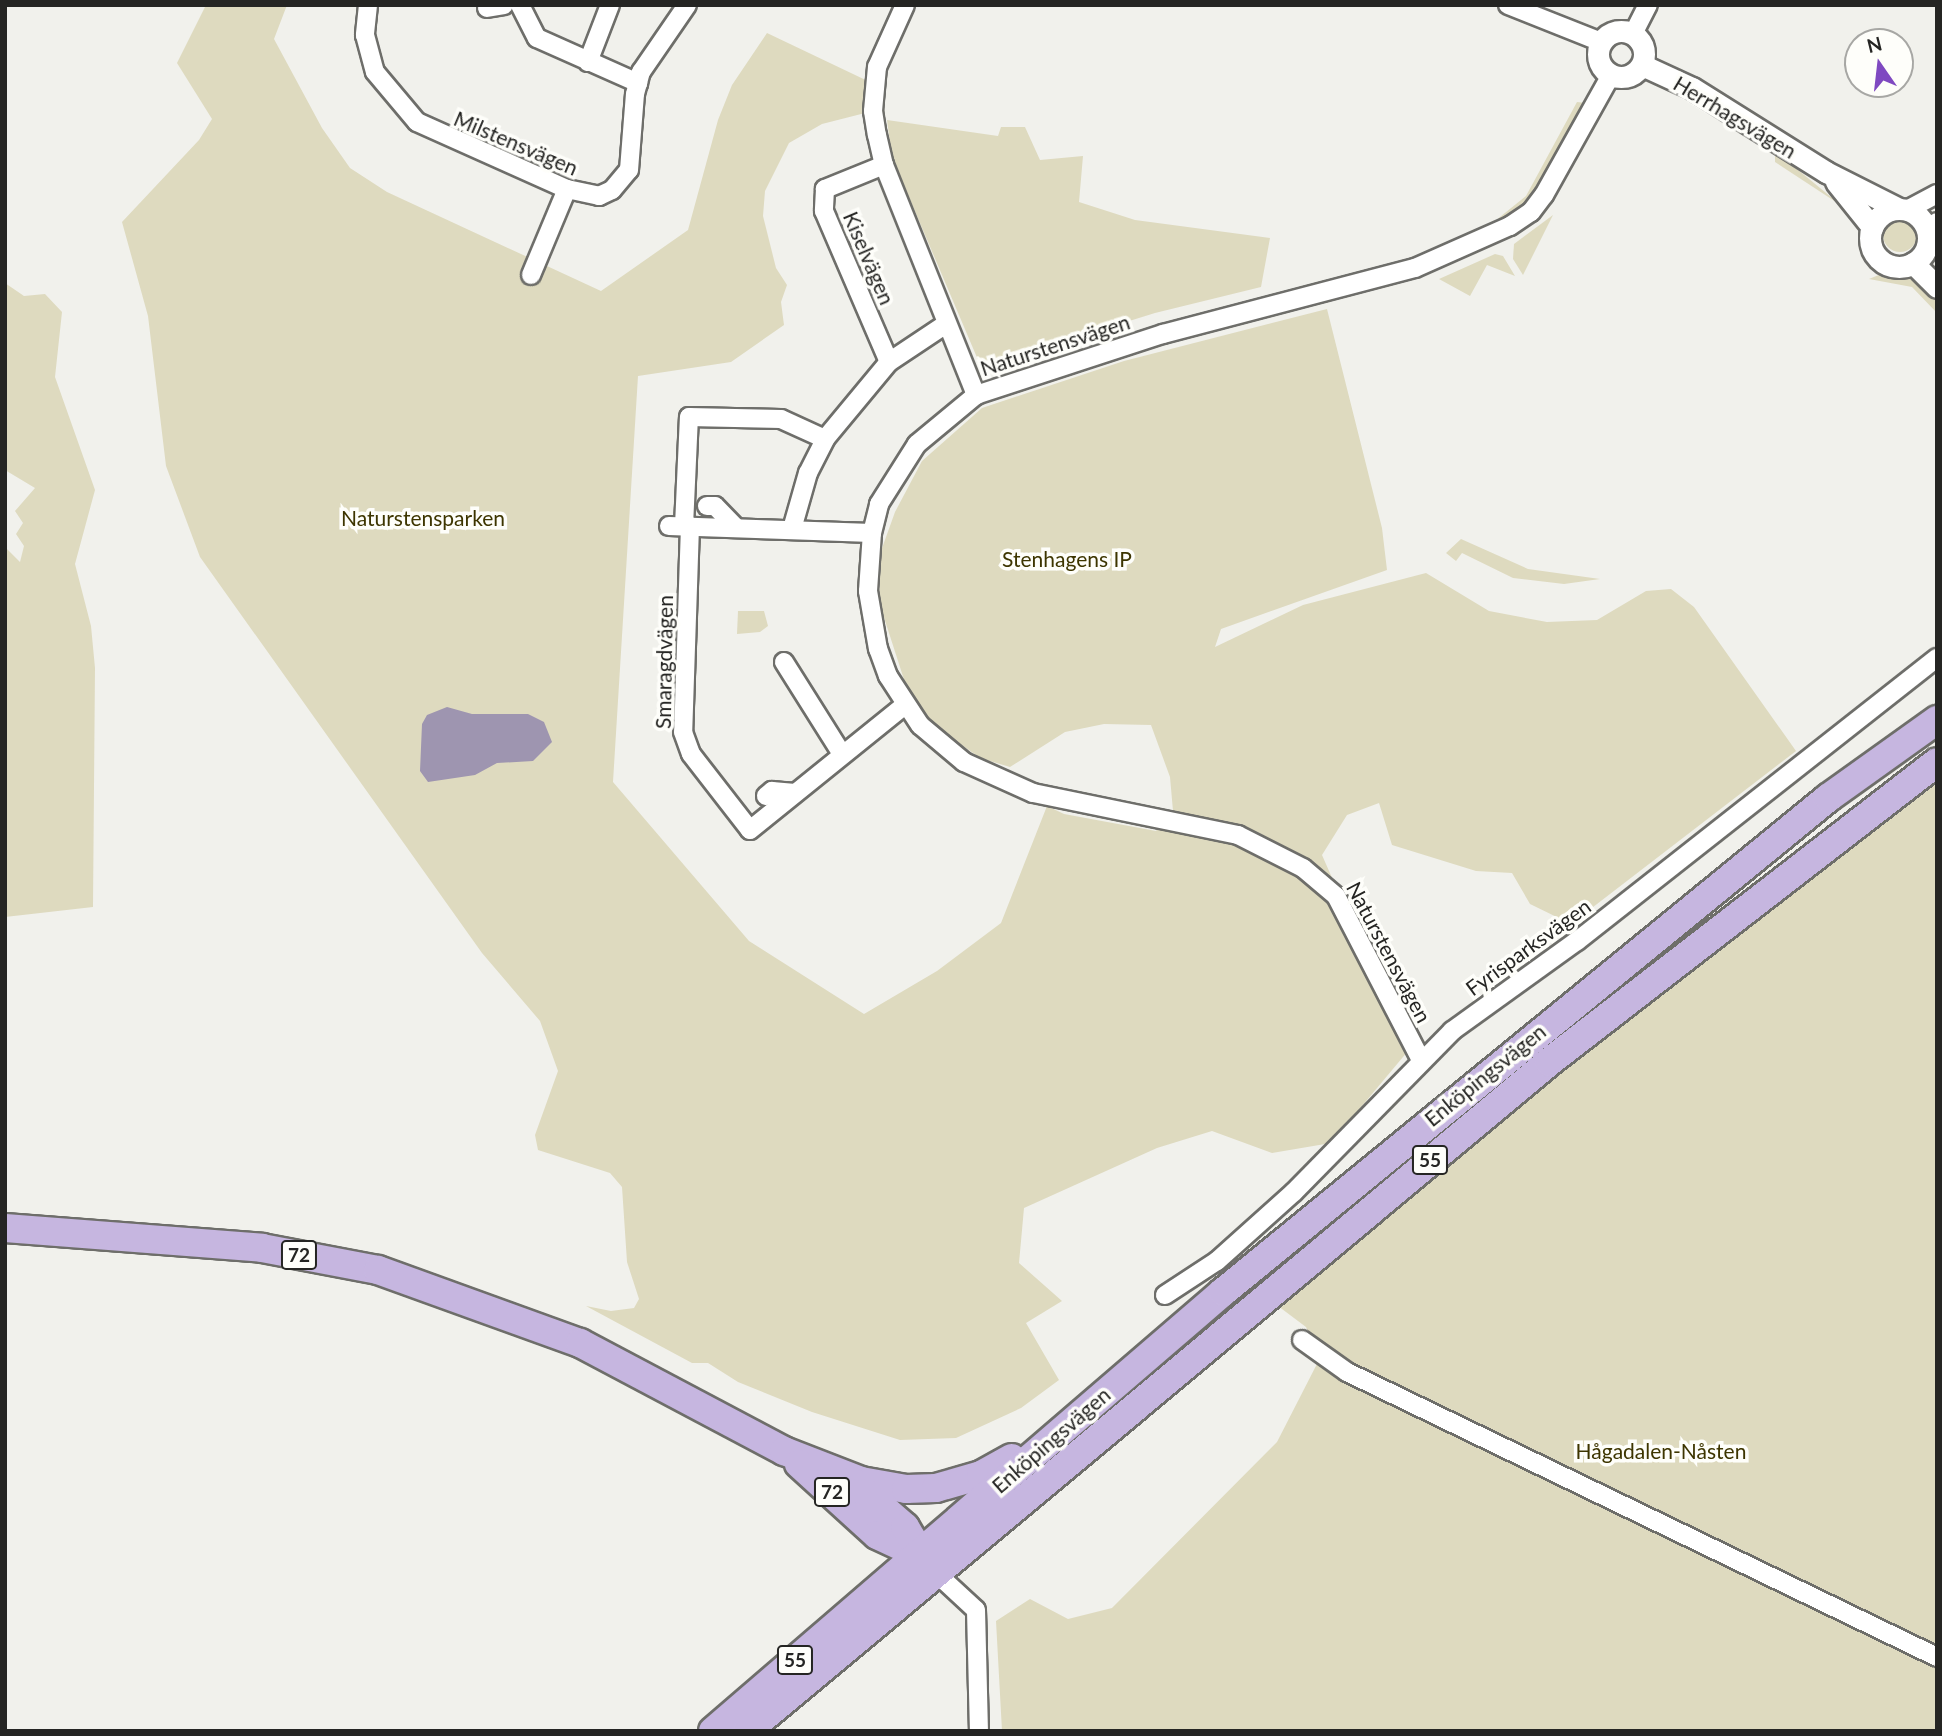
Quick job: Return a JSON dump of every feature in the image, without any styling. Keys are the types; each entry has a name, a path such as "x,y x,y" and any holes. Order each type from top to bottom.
{"main road":[{"name":"Enköpingsvägen","path":"927,1564 1074,1420 1541,1029 1828,798 1937,720"},
{"name":"Enköpingsvägen","path":"927,1564 1549,1062 1937,762"},
{"name":"72","path":"5,1228 262,1248 378,1270 580,1343 784,1451 843,1473 905,1527 927,1564"},
{"path":"843,1473 906,1489 954,1485 995,1469 1074,1420"},
{"name":"72","path":"784,1451 877,1535 927,1564"},
{"path":"876,1587 882,1560 877,1535"},
{"name":"55","path":"713,1731 876,1587 927,1564"},
{"name":"55","path":"747,1731 927,1564"}],"street":[{"name":"Milstensvägen","path":"368,5 368,54 375,72 401,107 439,136 566,189 599,195 623,181 632,158 638,83 654,50 687,5"},
{"path":"520,5 537,38 638,83"},
{"path":"588,62 610,5"},
{"path":"1508,5 1601,42"},
{"path":"1633,34 1648,5"},
{"path":"901,7 877,67 873,111 884,165 976,395"},
{"path":"1612,33 1633,34 1644,51 1642,65 1629,76 1611,75 1600,64 1601,42 1612,33"},
{"name":"Herrhagsvägen","path":"1642,65 1692,88 1826,172 1902,209"},
{"name":"Naturstensvägen","path":"1420,1058 1342,906 1323,882 1272,849 1238,835 1049,797 994,778 942,746 905,705 888,676 872,620 868,591 872,533 879,504 917,444 976,395 1163,334 1415,268 1510,226 1531,212 1544,195 1611,75"},
{"name":"Kiselvägen","path":"884,165 825,189 824,211 889,362"},
{"name":"Herrhagsvägen","path":"1826,172 1872,227"},
{"path":"531,275 566,189"},
{"path":"1902,209 1922,219 1932,239 1913,262 1896,267 1884,262 1871,246 1872,227 1879,216 1937,194"},
{"path":"1913,262 1937,287"},
{"path":"792,529 808,473 825,439 889,362 946,324"},
{"path":"825,439 781,419 689,416 681,526 872,533"},
{"path":"707,506 715,506 735,527"},
{"name":"Smaragdvägen","path":"681,526 682,720 687,744 750,830 905,705"},
{"name":"Fyrisparksvägen","path":"1166,1295 1217,1261 1294,1192 1420,1058 1577,941 1937,658"},
{"path":"784,662 842,754"},
{"path":"766,796 772,791 795,793"},
{"path":"1302,1340 1368,1383 1937,1657"},
{"path":"927,1564 976,1610 979,1731"}],"green space":[{"path":"206,5 287,5 274,39 322,128 350,168 387,192 601,291 688,230 718,120 732,85 767,33 874,84 873,111 822,124 789,143 765,191 763,216 776,268 787,285 781,302 784,325 731,362 638,376 613,782 749,941 864,1014 937,971 1001,923 1047,806 1064,814 1156,831 1173,811 1170,777 1151,725 1104,724 1065,732 1010,767 980,758 931,723 908,692 879,602 881,551 895,512 922,461 982,408 1124,361 1327,309 1382,528 1387,570 1221,629 1215,647 1303,605 1426,573 1489,611 1547,622 1597,620 1646,591 1671,589 1694,607 1796,751 1571,924 1530,904 1512,873 1476,871 1392,845 1379,803 1347,815 1322,855 1408,1051 1331,1143 1272,1153 1212,1131 1157,1148 1024,1208 1019,1263 1062,1301 1026,1323 1059,1380 1021,1408 956,1438 900,1440 812,1412 738,1382 708,1363 692,1363 586,1306 611,1311 634,1308 639,1299 627,1262 622,1187 610,1173 538,1150 535,1135 558,1071 540,1021 482,953 200,557 166,466 148,316 122,222 199,140 212,119 177,63"},
{"path":"1577,102 1586,103 1529,200 1490,225 1526,196"},
{"path":"887,120 998,136 1001,127 1025,127 1040,160 1083,156 1079,202 1135,220 1270,238 1261,287 1155,313 981,367 892,157"},
{"path":"1775,151 1842,206 1775,162"},
{"path":"1553,215 1523,275 1513,259 1514,244"},
{"path":"1900,218 1912,223 1917,235 1912,247 1900,252 1888,247 1883,235 1888,223"},
{"path":"1495,254 1503,256 1515,276 1487,265 1470,296 1439,279"},
{"path":"1886,272 1922,283 1937,299 1937,313 1912,287 1869,279"},
{"path":"5,283 24,296 45,294 62,312 55,377 95,490 75,564 91,626 95,668 93,907 5,917 5,547 20,562 24,546 16,534 23,523 15,511 35,488 5,470"},
{"path":"1461,539 1528,569 1600,579 1564,584 1513,578 1462,553 1456,561 1446,553"},
{"path":"738,611 764,611 768,626 760,632 737,634"},
{"name":"Hågadalen-Nåsten","path":"1937,771 1937,1731 1002,1731 996,1621 1030,1599 1068,1619 1112,1608 1277,1442 1320,1358 1306,1327 1278,1306 1291,1296 1289,1291 1827,854"}],"shaded area":[{"path":"447,707 472,714 528,714 544,722 552,742 533,761 497,763 475,775 428,782 420,771 422,724 427,715"}],"park label":[{"name":"Naturstensparken","path":"423,518"},
{"name":"Stenhagens IP","path":"1067,559"}]}
